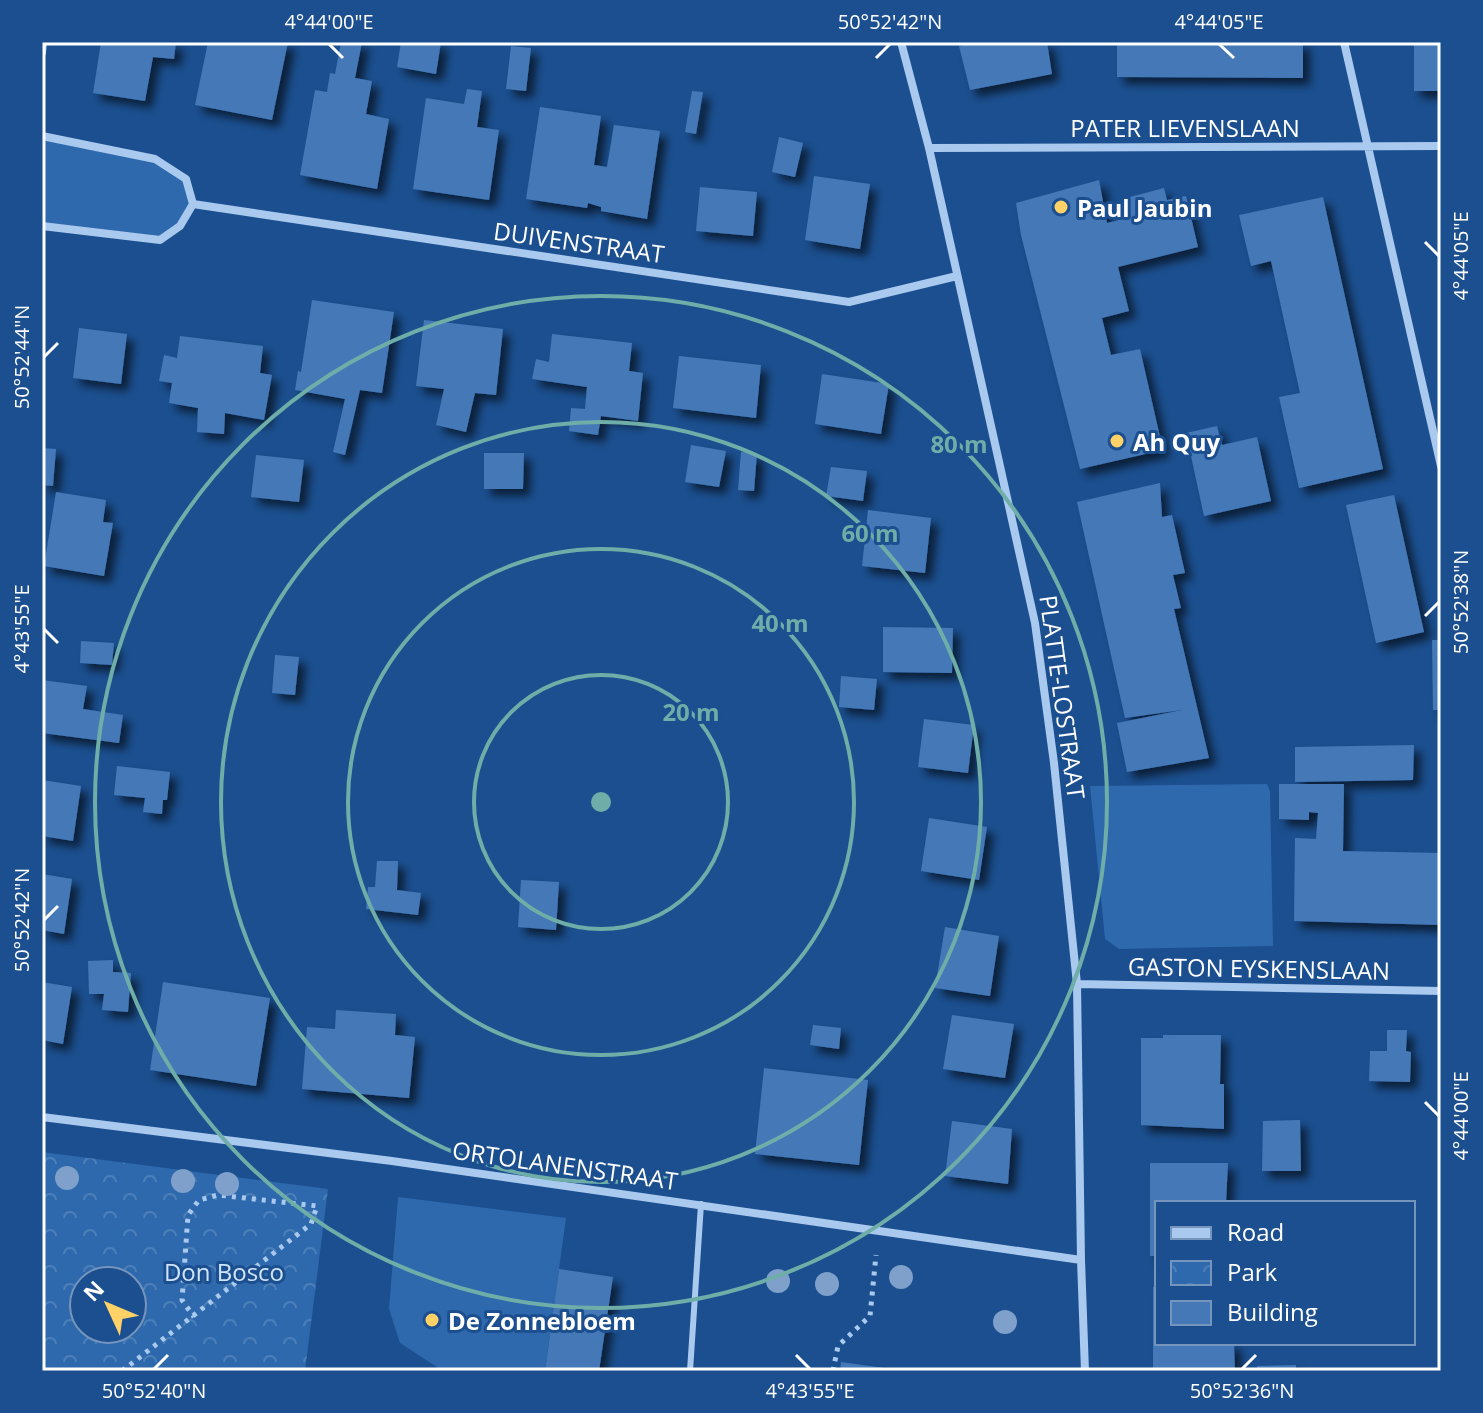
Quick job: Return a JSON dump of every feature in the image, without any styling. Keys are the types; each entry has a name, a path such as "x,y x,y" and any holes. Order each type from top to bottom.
{"street":[{"path":"42,53 43,42"},
{"name":"PLATTE-LOSTRAAT","path":"901,42 929,148 1035,623 1054,763 1077,984 1085,1371"},
{"path":"1344,42 1441,466"},
{"path":"42,136 155,159 186,179 193,204 180,226 160,240 42,226"},
{"name":"PATER LIEVENSLAAN","path":"929,148 1441,146"},
{"name":"DUIVENSTRAAT","path":"193,204 849,302 957,276"},
{"name":"GASTON EYSKENSLAAN","path":"1077,984 1441,991"},
{"name":"ORTOLANENSTRAAT","path":"42,1117 364,1157 1081,1260"}],"lane":[{"path":"690,1371 701,1204"}],"path":[{"path":"122,1371 194,1317 311,1224 317,1206 218,1195 199,1200 188,1215 182,1300 194,1317"},
{"path":"833,1371 838,1346 870,1316 878,1230"}],"green space":[{"path":"42,136 155,159 186,179 193,204 180,226 160,240 42,226"},
{"path":"1267,784 1270,791 1273,946 1119,949 1105,939 1090,786"},
{"name":"Don Bosco","path":"42,1152 328,1189 305,1371 42,1371"},
{"name":"De Zonnebloem","path":"398,1197 566,1218 545,1371 443,1371 400,1343 389,1309"}],"building":[{"path":"101,42 176,42 174,59 153,57 145,101 93,93"},
{"path":"208,42 288,42 272,120 195,105"},
{"path":"341,42 362,42 355,78 372,81 366,114 389,119 377,189 300,175 315,90 327,92 330,73 335,74"},
{"path":"401,42 441,42 436,74 397,67"},
{"path":"974,42 1047,42 1052,74 970,90 959,46"},
{"path":"1117,42 1303,42 1303,78 1117,77"},
{"path":"1414,42 1441,42 1441,91 1414,91"},
{"path":"511,46 531,48 526,91 506,89"},
{"path":"467,89 482,91 477,127 499,130 489,200 413,189 426,98 464,104"},
{"path":"692,91 703,92 696,134 685,132"},
{"path":"540,107 601,116 594,165 607,167 614,125 660,131 647,219 601,211 601,207 588,203 587,208 526,199"},
{"path":"779,137 803,143 795,177 772,172"},
{"path":"814,176 870,184 860,249 805,240"},
{"path":"1099,180 1107,223 1131,217 1126,198 1164,188 1167,200 1186,196 1198,247 1118,267 1129,311 1102,318 1111,355 1140,349 1163,450 1080,469 1021,235 1016,203"},
{"path":"700,187 757,192 753,236 696,231"},
{"path":"1323,197 1383,469 1299,488 1279,397 1300,393 1271,261 1251,266 1239,215"},
{"path":"312,300 394,312 382,393 360,390 345,455 333,452 345,399 295,390 298,371 301,372"},
{"path":"424,320 503,329 496,395 475,393 466,432 436,425 444,389 416,386"},
{"path":"79,328 127,334 121,384 73,378"},
{"path":"552,334 632,343 629,371 643,373 638,421 601,416 598,435 569,431 571,408 585,409 587,387 532,379 536,359 549,362"},
{"path":"180,336 263,346 260,373 272,375 264,420 225,413 224,434 197,432 198,408 169,403 172,383 159,381 164,355 177,358"},
{"path":"679,356 761,365 756,418 673,408"},
{"path":"822,374 889,384 881,434 815,424"},
{"path":"1217,426 1222,445 1257,437 1271,501 1204,516 1186,433"},
{"path":"691,445 726,451 719,487 685,482"},
{"path":"42,448 56,449 53,486 42,485"},
{"path":"741,452 757,453 754,491 738,490"},
{"path":"484,453 524,453 523,489 484,489"},
{"path":"256,455 304,460 299,502 251,497"},
{"path":"831,467 867,471 863,501 826,496"},
{"path":"1160,483 1162,517 1172,515 1185,573 1173,575 1181,608 1174,609 1209,758 1127,772 1117,723 1182,710 1125,718 1077,502"},
{"path":"56,492 106,500 103,522 113,523 104,576 44,566"},
{"path":"1394,495 1424,632 1376,643 1346,505"},
{"path":"868,510 931,518 925,573 862,566"},
{"path":"883,627 953,628 952,673 883,672"},
{"path":"1432,640 1441,640 1441,710 1433,710"},
{"path":"81,641 114,643 112,665 80,663"},
{"path":"275,655 299,657 295,695 272,693"},
{"path":"841,676 877,679 874,710 839,707"},
{"path":"42,680 87,686 83,709 123,715 119,743 42,733"},
{"path":"924,719 974,725 968,773 918,767"},
{"path":"1414,745 1413,780 1295,782 1295,747"},
{"path":"117,766 170,772 162,814 143,812 145,798 114,795"},
{"path":"42,780 81,786 73,841 42,836"},
{"path":"1279,784 1344,784 1343,851 1441,853 1441,925 1294,921 1295,838 1316,839 1318,813 1309,812 1309,820 1279,819"},
{"path":"929,818 987,827 979,880 921,871"},
{"path":"377,861 398,861 397,890 421,893 418,915 366,909 368,887 375,887"},
{"path":"42,874 72,879 64,934 42,930"},
{"path":"521,880 559,882 556,930 518,927"},
{"path":"945,927 999,936 990,996 935,988"},
{"path":"113,960 113,972 131,973 128,1012 102,1010 104,994 89,994 88,961"},
{"path":"42,982 72,987 63,1044 42,1040"},
{"path":"163,982 270,998 256,1086 150,1070"},
{"path":"336,1010 396,1014 395,1035 415,1037 409,1098 302,1089 307,1027 335,1029"},
{"path":"952,1015 1014,1024 1005,1078 943,1069"},
{"path":"813,1025 841,1028 839,1049 810,1045"},
{"path":"1387,1030 1407,1030 1406,1051 1411,1052 1410,1082 1369,1081 1370,1051 1387,1051"},
{"path":"1163,1035 1221,1035 1220,1084 1224,1084 1224,1129 1141,1125 1141,1038 1163,1038"},
{"path":"764,1068 868,1080 859,1165 755,1154"},
{"path":"1300,1120 1301,1171 1262,1171 1263,1121"},
{"path":"952,1121 1012,1129 1008,1184 945,1176"},
{"path":"1150,1163 1228,1163 1226,1201 1155,1201 1155,1256 1150,1256"},
{"path":"559,1269 613,1277 599,1371 545,1371"},
{"path":"1153,1287 1155,1345 1234,1345 1235,1371 1153,1370"},
{"path":"841,1362 884,1368 883,1371 840,1371"},
{"path":"1296,1365 1296,1371 1257,1371 1257,1366"}],"place":[{"name":"Paul Jaubin","path":"1061,207"},
{"name":"Ah Quy","path":"1117,441"},
{"name":"De Zonnebloem","path":"432,1320"}]}
